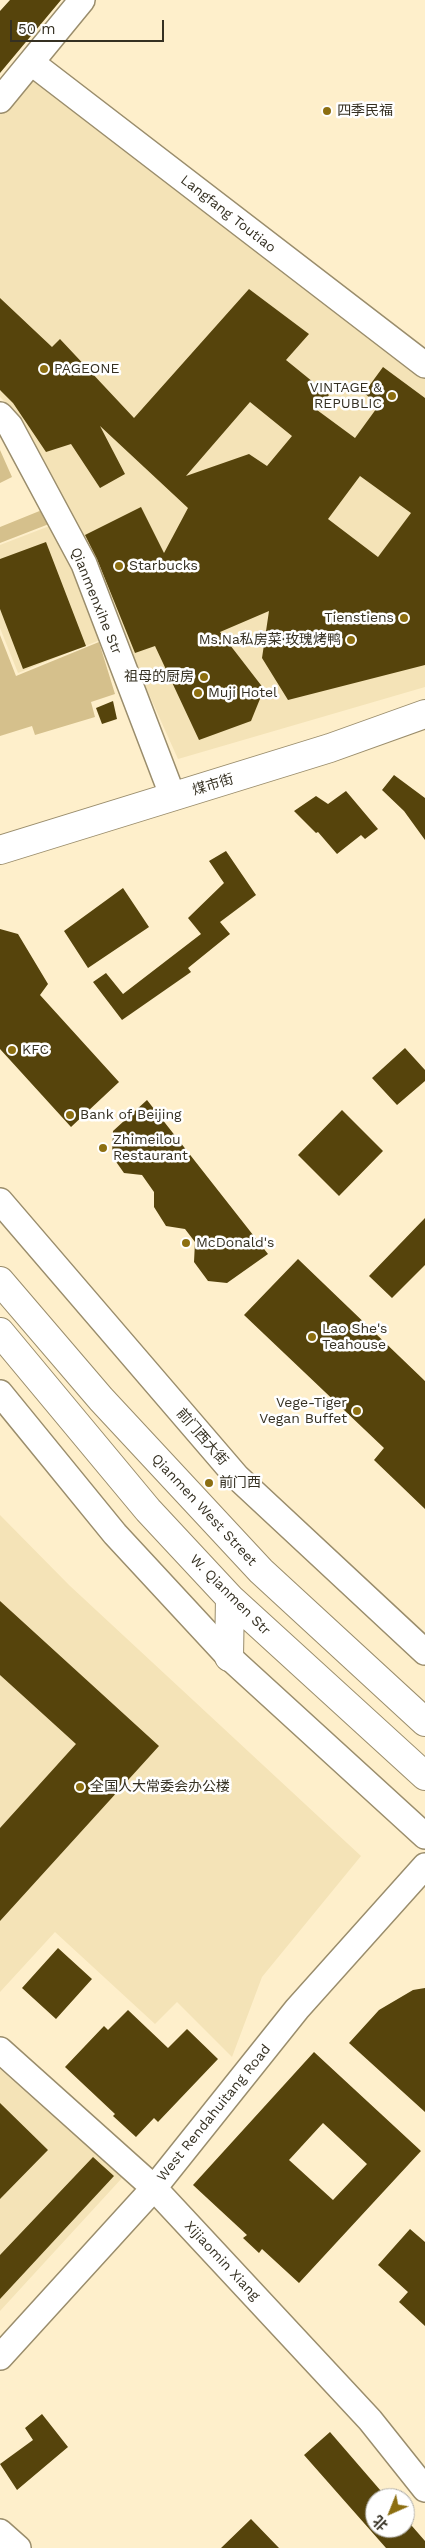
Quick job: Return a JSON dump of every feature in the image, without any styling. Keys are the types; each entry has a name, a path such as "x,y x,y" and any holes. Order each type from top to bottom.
{"main road":[{"name":"煤市街","path":"0,850 330,748 425,714"},
{"name":"Qianmen West Street","path":"0,1281 101,1399 261,1571 425,1722"},
{"path":"0,1332 148,1510 230,1598 229,1657"},
{"name":"W. Qianmen Str","path":"230,1598 425,1776"}],"street":[{"path":"0,100 82,0"},
{"name":"Langfang Toutiao","path":"32,63 425,365"},
{"name":"Qianmenxihe Str","path":"0,415 10,426 84,564 173,797"},
{"name":"前门西大街","path":"0,1201 237,1477 425,1652"},
{"path":"0,1393 115,1534 229,1657 425,1836"},
{"name":"West Rendahuitang Road","path":"0,2357 154,2188 297,2009 425,1866"},
{"name":"Xijiaomin Xiang","path":"0,2050 154,2188 370,2420 425,2489"},
{"path":"0,2532 18,2548"}],"shaded area":[{"path":"32,69 425,372 425,687 178,759 42,456 9,406 0,397 0,107"},
{"path":"0,450 12,477 0,483"},
{"path":"42,510 49,524 0,543 0,527"},
{"path":"52,525 75,567 100,640 18,673 0,628 0,545"},
{"path":"0,635 16,676 99,642 115,694 91,702 95,717 35,735 32,726 0,736"},
{"path":"0,1515 69,1585 361,1856 262,1977 232,2057 177,2002 155,2024 55,1932 0,1992"},
{"path":"0,2069 122,2178 0,2311"}],"building":[{"path":"10,0 61,0 0,73 0,11"},
{"path":"249,289 309,334 286,360 329,395 317,410 355,438 379,405 364,393 383,367 425,398 425,665 288,700 262,658 269,611 220,632 264,689 251,721 199,740 155,646 135,653 97,559 85,535 141,507 164,553 188,508 100,426 125,474 100,488 71,444 46,452 13,403 0,390 0,298 52,347 60,339 134,418","holes":["250,402 292,436 267,466 249,454 186,476","360,476 411,513 378,557 328,519"]},
{"path":"46,542 86,646 23,669 0,609 0,559"},
{"path":"113,701 117,719 102,724 96,708"},
{"path":"394,775 425,798 425,840 404,811 382,790"},
{"path":"346,791 378,829 365,839 361,835 337,854 318,832 316,833 294,811 316,796 328,804"},
{"path":"226,851 256,895 220,922 230,934 188,968 191,972 122,1020 93,982 106,973 123,994 201,934 188,918 224,883 209,861"},
{"path":"123,888 149,927 88,968 64,931"},
{"path":"0,929 18,934 48,984 40,995 119,1082 71,1127 0,1049"},
{"path":"405,1048 425,1070 425,1081 397,1105 372,1078"},
{"path":"147,1100 268,1254 227,1283 208,1281 194,1262 195,1242 185,1229 166,1226 154,1207 154,1192 142,1175 124,1173 112,1156 113,1131"},
{"path":"342,1110 383,1151 339,1196 298,1155"},
{"path":"425,1218 425,1265 392,1298 369,1276"},
{"path":"298,1259 425,1381 425,1509 374,1460 384,1448 244,1315"},
{"name":"全国人大常委会办公楼","path":"0,1601 159,1746 0,1921 0,1828 76,1744 0,1675"},
{"path":"58,1948 92,1979 56,2019 22,1988"},
{"path":"425,1988 425,2112 349,2043 379,2010 413,1990"},
{"path":"128,2010 168,2048 187,2029 218,2059 158,2122 154,2118 136,2137 113,2116 115,2114 65,2067 104,2026 108,2030"},
{"path":"314,2052 421,2151 299,2283 262,2249 259,2253 243,2238 247,2235 193,2185","holes":["323,2123 367,2164 333,2200 289,2160"]},
{"path":"0,2103 48,2150 0,2199"},
{"path":"93,2157 114,2176 0,2299 0,2255"},
{"path":"410,2229 425,2242 425,2326 399,2302 408,2292 378,2265"},
{"path":"42,2414 68,2447 17,2490 0,2464 33,2440 25,2428"},
{"path":"330,2432 378,2488 365,2488 365,2524 304,2455"},
{"path":"251,2519 279,2548 221,2548"},
{"path":"415,2530 425,2541 425,2548 386,2548 377,2538 415,2538"}],"place":[{"name":"四季民福","path":"327,111"},
{"name":"PAGEONE","path":"44,369"},
{"name":"VINTAGE & REPUBLIC","path":"392,396"},
{"name":"Starbucks","path":"119,566"},
{"name":"Tienstiens","path":"404,618"},
{"name":"Ms.Na私房菜·玫瑰烤鸭","path":"351,640"},
{"name":"祖母的厨房","path":"204,677"},
{"name":"Muji Hotel","path":"198,693"},
{"name":"KFC","path":"12,1050"},
{"name":"Bank of Beijing","path":"70,1115"},
{"name":"Zhimeilou Restaurant","path":"103,1148"},
{"name":"McDonald's","path":"186,1243"},
{"name":"Lao She's Teahouse","path":"312,1337"},
{"name":"Vege-Tiger Vegan Buffet","path":"357,1411"},
{"name":"前门西","path":"209,1483"},
{"name":"全国人大常委会办公楼","path":"80,1787"}]}
